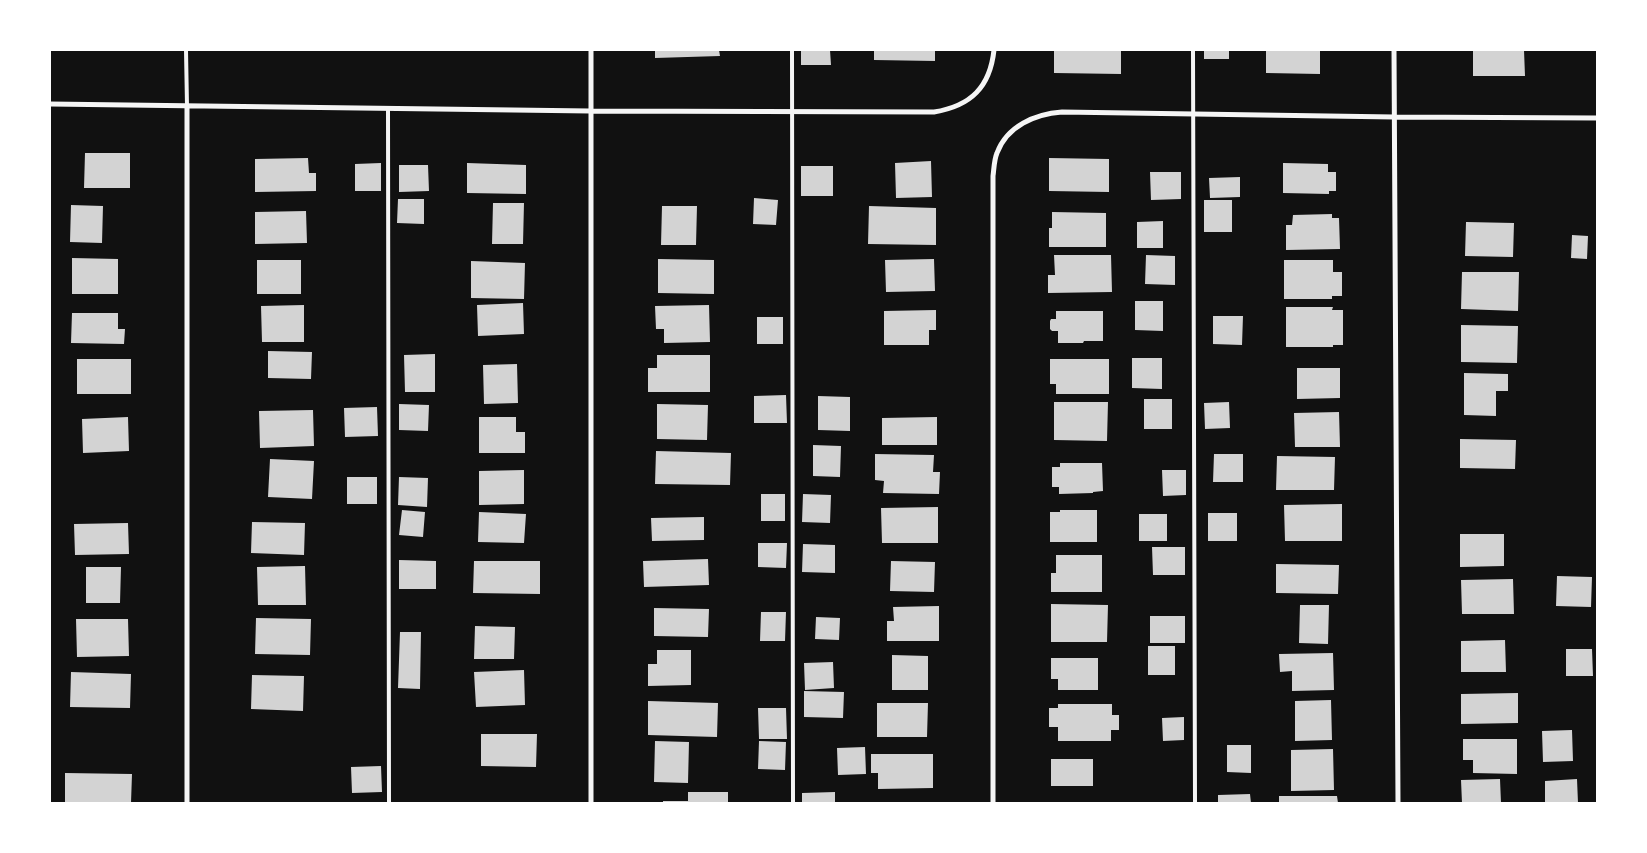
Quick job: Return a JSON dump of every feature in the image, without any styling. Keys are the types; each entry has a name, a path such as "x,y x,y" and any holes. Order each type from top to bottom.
{"street":[{"path":"591,50 591,803"},
{"path":"50,104 590,111 934,112 955,107 975,94 986,82 990,73 994,50"},
{"path":"1394,50 1398,803"},
{"path":"187,106 188,803"},
{"path":"993,803 993,176 996,154 1011,131 1024,122 1049,113 1597,118"}],"lane":[{"path":"186,50 187,106"},
{"path":"792,50 793,803"},
{"path":"1194,50 1195,803"},
{"path":"388,108 389,803"}],"building":[{"path":"655,50 719,50 720,56 655,58"},
{"path":"801,50 830,50 831,65 801,65"},
{"path":"874,50 935,50 935,61 874,60"},
{"path":"1054,50 1121,50 1121,74 1054,73"},
{"path":"1204,50 1229,50 1229,59 1204,59"},
{"path":"1266,50 1320,50 1320,74 1266,73"},
{"path":"1473,50 1524,50 1525,76 1473,76"},
{"path":"85,153 130,153 130,188 84,188"},
{"path":"308,158 309,173 316,173 316,191 255,192 255,159"},
{"path":"1049,158 1109,159 1109,192 1049,191"},
{"path":"931,161 932,197 896,198 895,163"},
{"path":"381,163 381,191 355,191 355,164"},
{"path":"467,163 526,165 526,194 467,193"},
{"path":"1283,163 1328,164 1328,172 1336,172 1336,191 1329,191 1329,194 1283,193"},
{"path":"399,165 428,165 429,191 399,192"},
{"path":"801,166 833,166 833,196 801,196"},
{"path":"1150,172 1181,172 1181,199 1151,200"},
{"path":"1240,177 1240,197 1210,198 1209,178"},
{"path":"754,198 778,200 776,225 753,224"},
{"path":"398,199 424,199 424,224 397,223"},
{"path":"1204,200 1232,200 1232,232 1204,232"},
{"path":"493,203 524,203 523,244 492,244"},
{"path":"71,205 103,206 102,243 70,242"},
{"path":"662,206 697,206 696,245 661,245"},
{"path":"869,206 936,208 936,245 868,244"},
{"path":"306,211 307,243 255,244 255,212"},
{"path":"1052,212 1106,213 1106,247 1049,247 1049,228 1052,228"},
{"path":"1332,214 1332,218 1339,218 1340,249 1286,250 1286,225 1292,225 1293,215"},
{"path":"1163,221 1163,248 1137,248 1137,222"},
{"path":"1466,222 1514,223 1513,257 1465,256"},
{"path":"1572,235 1588,236 1587,259 1571,258"},
{"path":"1054,255 1111,255 1112,292 1048,293 1048,275 1055,275"},
{"path":"1146,255 1175,256 1175,285 1145,284"},
{"path":"72,258 118,259 118,294 72,294"},
{"path":"658,259 714,260 714,294 658,293"},
{"path":"934,259 935,291 886,292 885,260"},
{"path":"257,260 301,260 301,294 257,294"},
{"path":"1284,260 1333,260 1333,272 1342,272 1342,296 1332,296 1332,299 1284,299"},
{"path":"471,261 525,263 524,299 471,298"},
{"path":"1462,272 1519,272 1518,311 1461,309"},
{"path":"1135,301 1163,301 1163,331 1135,330"},
{"path":"523,303 524,334 478,336 477,305"},
{"path":"304,305 304,342 262,342 261,306"},
{"path":"709,305 710,342 664,343 664,329 656,329 655,306"},
{"path":"1286,307 1333,307 1332,310 1343,310 1343,345 1333,345 1333,347 1286,347"},
{"path":"936,310 936,330 929,330 929,345 884,345 884,311"},
{"path":"1056,311 1103,311 1103,341 1058,343 1058,331 1050,329 1051,319 1056,319"},
{"path":"72,313 118,313 118,329 125,329 124,344 71,343"},
{"path":"1213,316 1243,316 1242,345 1213,344"},
{"path":"757,317 783,317 783,344 757,344"},
{"path":"1461,325 1518,326 1517,363 1461,362"},
{"path":"268,351 312,352 311,379 268,378"},
{"path":"435,354 435,392 405,392 404,355"},
{"path":"657,355 710,355 710,392 648,392 648,368 657,368"},
{"path":"1132,358 1162,358 1162,389 1132,388"},
{"path":"77,359 131,359 131,394 77,394"},
{"path":"1050,359 1109,359 1109,394 1056,394 1056,384 1050,384"},
{"path":"517,364 518,403 484,404 483,365"},
{"path":"1297,368 1340,368 1340,398 1297,399"},
{"path":"1464,373 1508,374 1508,391 1496,391 1496,416 1464,415"},
{"path":"786,395 787,423 754,423 754,396"},
{"path":"818,396 850,397 850,431 818,430"},
{"path":"1144,399 1172,399 1172,429 1144,429"},
{"path":"1054,402 1108,402 1107,441 1054,440"},
{"path":"1229,402 1230,428 1205,429 1204,403"},
{"path":"399,404 429,405 428,431 399,430"},
{"path":"657,404 708,405 707,440 657,439"},
{"path":"377,407 378,436 345,437 344,408"},
{"path":"313,410 314,446 260,448 259,411"},
{"path":"1339,412 1340,447 1295,447 1294,413"},
{"path":"128,417 129,451 83,453 82,419"},
{"path":"479,417 516,417 516,432 525,432 525,453 479,453"},
{"path":"937,417 937,445 882,445 882,418"},
{"path":"1460,439 1516,440 1515,469 1460,468"},
{"path":"813,445 841,446 840,477 813,476"},
{"path":"656,451 731,453 730,485 655,484"},
{"path":"875,454 934,455 933,472 940,472 939,494 883,493 884,481 875,480"},
{"path":"1214,454 1243,454 1243,482 1213,482"},
{"path":"1277,456 1335,457 1334,490 1276,490"},
{"path":"270,459 314,461 312,499 268,497"},
{"path":"1060,463 1102,463 1103,491 1059,494 1059,487 1052,487 1052,467 1060,467"},
{"path":"524,470 524,504 479,505 479,471"},
{"path":"1162,470 1186,470 1186,495 1163,496"},
{"path":"347,477 377,477 377,504 347,504"},
{"path":"399,477 428,478 427,507 398,505"},
{"path":"761,494 785,494 785,521 761,521"},
{"path":"803,494 831,495 830,523 802,522"},
{"path":"1342,504 1342,541 1285,541 1284,505"},
{"path":"938,507 938,543 882,543 881,508"},
{"path":"402,510 425,512 423,537 399,535"},
{"path":"1060,510 1097,510 1097,542 1050,542 1050,512 1060,512"},
{"path":"479,512 526,514 524,543 478,542"},
{"path":"1208,513 1237,513 1237,541 1208,541"},
{"path":"1139,514 1167,514 1167,541 1139,541"},
{"path":"704,517 704,540 652,541 651,518"},
{"path":"252,522 305,523 304,555 251,553"},
{"path":"128,523 129,554 75,555 74,524"},
{"path":"1460,534 1504,534 1504,566 1460,567"},
{"path":"758,543 787,543 786,568 758,567"},
{"path":"803,544 835,545 835,573 802,572"},
{"path":"1152,547 1185,547 1185,575 1153,575"},
{"path":"1056,555 1102,555 1102,592 1051,592 1051,573 1056,573"},
{"path":"708,559 709,585 644,587 643,561"},
{"path":"399,560 436,561 436,589 399,589"},
{"path":"474,561 540,561 540,594 473,593"},
{"path":"891,561 935,562 934,592 890,591"},
{"path":"1276,564 1339,565 1338,594 1276,593"},
{"path":"305,566 306,605 258,605 257,567"},
{"path":"86,567 121,567 120,603 86,603"},
{"path":"1557,576 1592,577 1591,607 1556,606"},
{"path":"1513,579 1514,614 1462,614 1461,580"},
{"path":"1051,604 1108,605 1107,642 1051,642"},
{"path":"1300,605 1329,605 1328,644 1299,643"},
{"path":"939,606 939,641 887,641 887,621 894,621 893,607"},
{"path":"654,608 709,609 708,637 654,636"},
{"path":"761,612 786,612 785,641 760,641"},
{"path":"1150,616 1185,616 1185,643 1150,643"},
{"path":"816,617 840,618 839,640 815,639"},
{"path":"256,618 311,619 310,655 255,654"},
{"path":"76,619 128,619 129,656 77,657"},
{"path":"475,626 515,627 514,659 474,659"},
{"path":"400,632 421,632 420,689 398,688"},
{"path":"1505,640 1506,672 1461,672 1461,641"},
{"path":"1148,646 1175,646 1175,675 1148,675"},
{"path":"1566,649 1592,649 1593,676 1566,676"},
{"path":"657,650 691,650 691,685 648,686 648,664 657,664"},
{"path":"1333,653 1334,690 1292,691 1292,671 1280,672 1279,654"},
{"path":"892,655 928,656 928,690 892,690"},
{"path":"1051,658 1098,658 1098,690 1058,690 1058,679 1051,679"},
{"path":"833,662 834,688 805,690 804,663"},
{"path":"524,670 525,705 476,707 474,672"},
{"path":"71,672 131,674 130,708 70,707"},
{"path":"252,675 304,676 303,711 251,709"},
{"path":"804,691 844,692 843,718 804,717"},
{"path":"1518,693 1518,723 1461,724 1461,694"},
{"path":"1331,700 1332,740 1295,741 1295,701"},
{"path":"648,701 718,703 717,737 648,735"},
{"path":"877,703 928,703 927,737 877,737"},
{"path":"1058,704 1112,704 1112,715 1119,715 1119,730 1111,730 1111,741 1058,741 1058,727 1049,727 1049,708 1058,708"},
{"path":"758,708 786,708 787,739 759,739"},
{"path":"1184,717 1184,740 1163,741 1162,718"},
{"path":"1572,730 1573,761 1543,762 1542,731"},
{"path":"481,734 537,734 536,767 481,766"},
{"path":"1463,739 1517,739 1517,774 1473,773 1473,760 1463,760"},
{"path":"655,741 689,742 688,783 654,782"},
{"path":"759,741 786,742 785,770 758,769"},
{"path":"1227,745 1251,745 1251,773 1227,772"},
{"path":"865,747 866,774 838,775 837,748"},
{"path":"1333,749 1334,790 1291,791 1291,750"},
{"path":"871,754 933,754 933,788 878,789 878,773 871,773"},
{"path":"1051,759 1093,759 1093,786 1051,786"},
{"path":"381,766 382,792 352,793 351,767"},
{"path":"65,773 132,774 131,803 65,803"},
{"path":"1500,779 1501,803 1462,803 1461,780"},
{"path":"1577,779 1578,803 1545,803 1545,781"},
{"path":"688,792 728,792 728,803 663,803 663,801 688,801"},
{"path":"835,792 835,803 802,803 802,793"},
{"path":"1250,794 1251,803 1218,803 1218,795"},
{"path":"1279,796 1337,796 1338,803 1279,803"}]}
